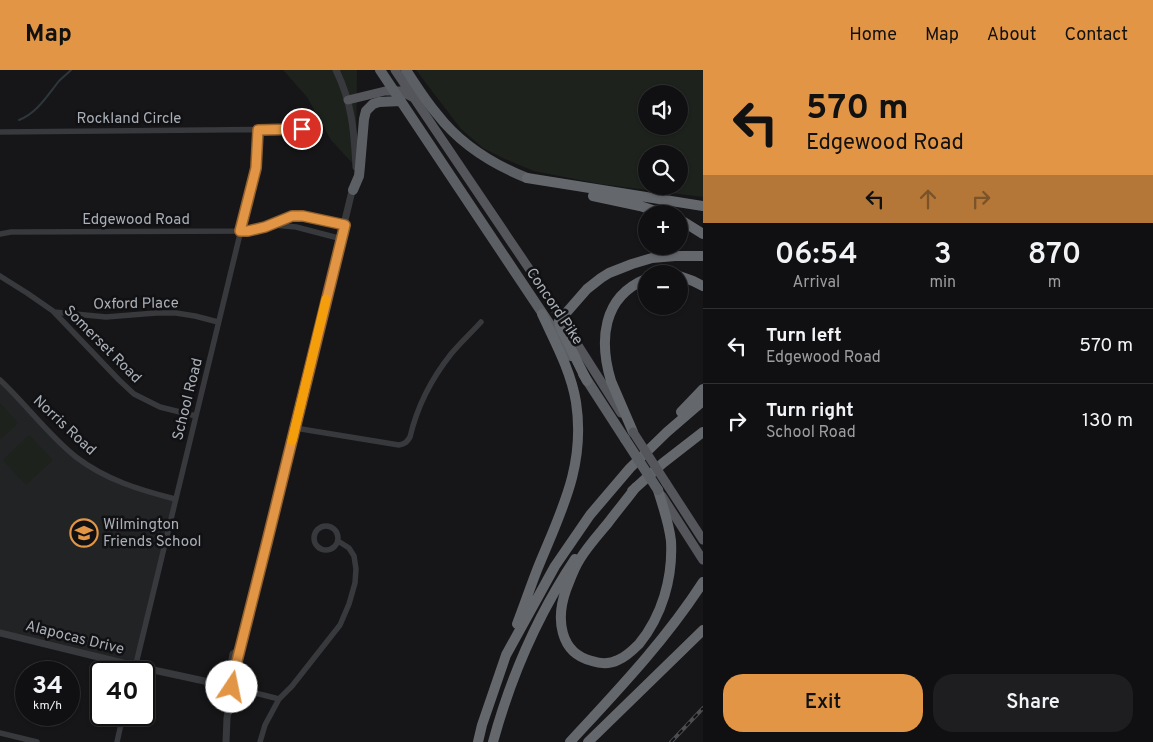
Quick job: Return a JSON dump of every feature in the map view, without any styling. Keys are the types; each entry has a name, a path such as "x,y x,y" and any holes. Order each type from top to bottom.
{"highway":[{"name":"Concord Pike","path":"380,70 625,439 662,486"},
{"path":"406,70 436,114 457,136 492,162 552,187 638,206"},
{"path":"353,190 359,176 366,110 379,102 401,101"},
{"path":"527,178 703,206"},
{"path":"688,225 703,234"},
{"path":"588,381 561,329 559,321 561,318 594,283 609,273 652,258 703,256"},
{"path":"688,279 703,286"},
{"path":"633,432 608,373 605,331 611,310 619,297 638,283"},
{"path":"478,742 506,655 574,473 577,454 576,402 572,386 542,314"},
{"path":"604,499 648,443 703,389"},
{"path":"506,655 554,566 590,515 630,468 703,401"},
{"path":"493,742 503,708 532,632 554,590 580,551 598,528 636,487 703,432"},
{"path":"636,487 580,559 562,602 561,618 565,640 568,646 586,660 602,663 618,660 629,653 652,625 661,604 668,579 671,543 662,486"},
{"path":"570,742 657,645 678,619 703,582"},
{"path":"588,742 702,632"}],"main road":[{"name":"Concord Pike","path":"395,70 516,249 633,432 701,557"},
{"path":"348,100 385,91 401,91 413,97"},
{"name":"Concord Pike","path":"662,486 703,540"}],"street":[{"path":"226,742 228,715 239,650 353,190 356,167 354,134 348,100 336,70"},
{"name":"Rockland Circle","path":"0,132 302,129"},
{"name":"School Road","path":"136,661 256,168 258,130"},
{"name":"Edgewood Road","path":"0,234 11,232 240,231 256,230 292,216 345,225"},
{"name":"Edgewood Road","path":"272,225 296,227 342,239"},
{"name":"Somerset Road","path":"0,276 53,312 134,394 160,407 196,416"},
{"name":"Oxford Place","path":"53,312 106,318 176,313 218,322"},
{"path":"295,428 399,445 404,444 410,437 422,401 441,368 480,322"},
{"name":"Norris Road","path":"0,380 61,443 83,462 120,483 175,499"},
{"path":"328,526 337,533 338,541 332,549 324,551 316,547 313,536 318,528 328,526"},
{"path":"260,742 265,725 279,699 292,686 340,625 349,604 355,583 356,569 354,556 349,548 338,541"},
{"name":"Alapocas Drive","path":"0,633 104,661"},
{"path":"228,715 222,698 208,682 223,676 231,665 233,654 239,650"},
{"path":"235,668 252,692"},
{"name":"Alapocas Drive","path":"155,673 232,687"},
{"path":"232,687 279,699"},
{"path":"228,715 237,700 252,692"},
{"path":"117,742 121,726"},
{"path":"0,733 37,742"}],"shaded area":[{"path":"283,70 357,70 356,167 331,140 307,97"},
{"path":"416,70 703,70 703,197 687,195 688,145 638,145 638,189 600,184 534,171 483,148 461,129"},
{"name":"Wilmington Friends School","path":"0,380 61,443 100,473 175,499 136,661 115,661 0,633"},
{"path":"0,403 18,423 0,440"},
{"path":"29,435 53,460 26,485 3,460"}],"waterway":[{"path":"19,120 36,109 59,81 71,70"}],"railway":[{"path":"671,742 703,708"}],"slow traffic":[{"path":"292,441 326,299"}],"place":[{"name":"Wilmington Friends School","path":"84,533"}],"route":[{"path":"232,687 345,225 303,216 292,216 256,230 240,231 256,168 258,130 302,129"}]}
